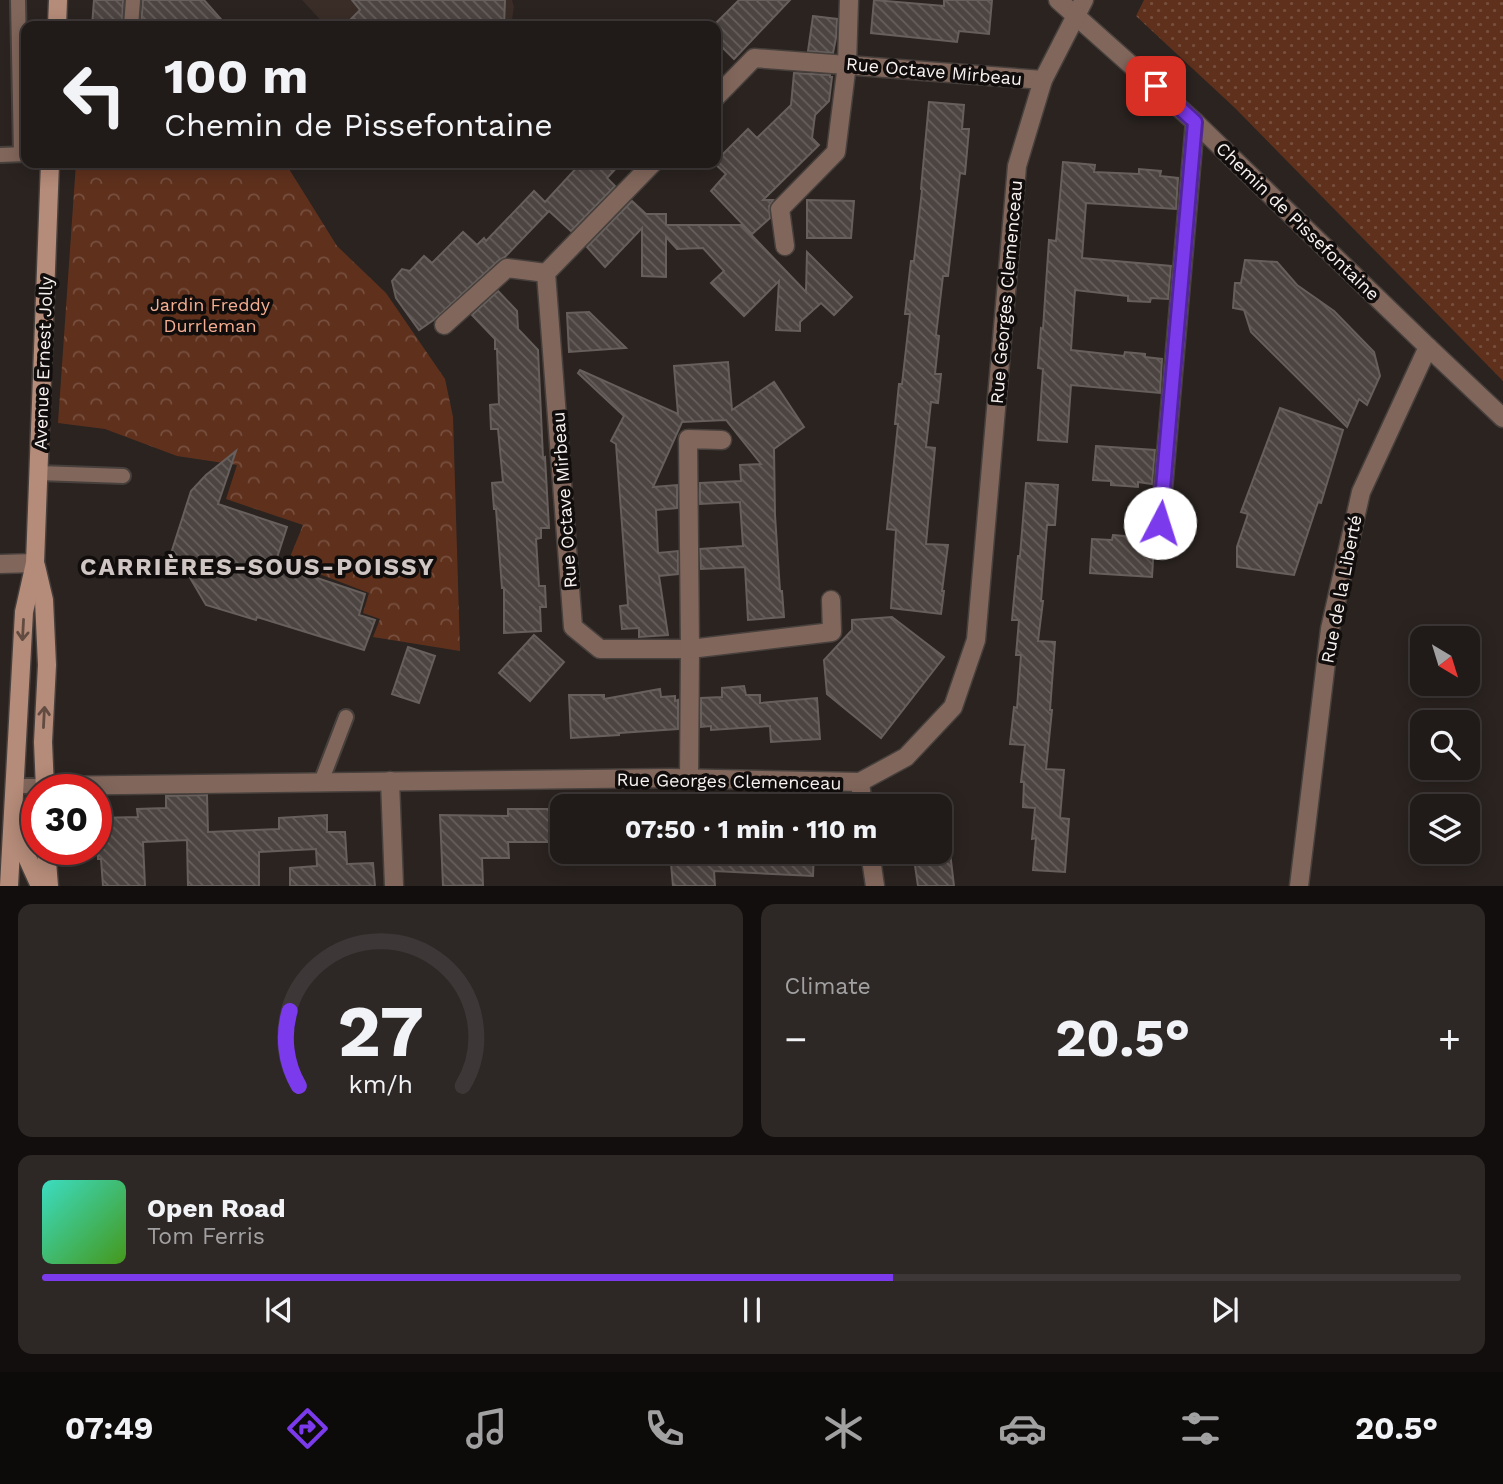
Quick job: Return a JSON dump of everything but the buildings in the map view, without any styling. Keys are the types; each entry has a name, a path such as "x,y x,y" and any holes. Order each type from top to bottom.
{"street":[{"path":"57,21 58,0"},
{"path":"785,246 780,209 836,152 846,64 849,0"},
{"name":"Chemin de Pissefontaine","path":"1058,0 1080,7 1195,122 1503,418"},
{"name":"Rue Georges Clemenceau","path":"112,787 689,779 860,782 906,757 953,707 976,640 1017,166 1042,80 1080,7"},
{"name":"Rue Octave Mirbeau","path":"721,92 754,58 1042,80"},
{"path":"1160,523 1195,122"},
{"name":"Avenue Ernest Jolly","path":"9,886 24,612 35,563 50,168"},
{"path":"444,325 506,268 546,273 648,168"},
{"name":"Rue Octave Mirbeau","path":"546,273 573,627 600,649 690,649 832,632 831,600"},
{"name":"Rue de la Liberté","path":"1299,886 1330,629 1361,492 1427,347"},
{"path":"689,779 688,439 722,440"},
{"path":"0,564 35,563"},
{"name":"Avenue Ernest Jolly","path":"35,563 44,600 47,665 43,742 44,774"},
{"path":"390,781 394,886"},
{"path":"860,782 861,794"},
{"path":"13,828 40,886"},
{"path":"872,864 875,886"},
{"path":"47,865 49,886"}],"lane":[{"path":"18,0 21,77"},
{"path":"131,21 133,0"},
{"path":"0,155 21,154"},
{"path":"39,473 123,476"},
{"path":"321,782 346,717"},
{"path":"16,786 21,786"}],"shaded area":[{"path":"302,0 512,0 514,7 512,21 321,21"}],"green space":[{"path":"1144,0 1503,0 1503,381 1235,108 1136,16"},
{"name":"Jardin Freddy Durrleman","path":"76,168 288,168 337,246 386,293 445,379 453,417 460,651 373,637 380,619 363,613 369,593 288,562 303,525 226,499 237,465 177,456 105,429 58,423"}],"district":[{"name":"CARRIÈRES-SOUS-POISSY","path":"258,567"}],"route":[{"path":"1156,86 1195,122 1160,523"}]}
